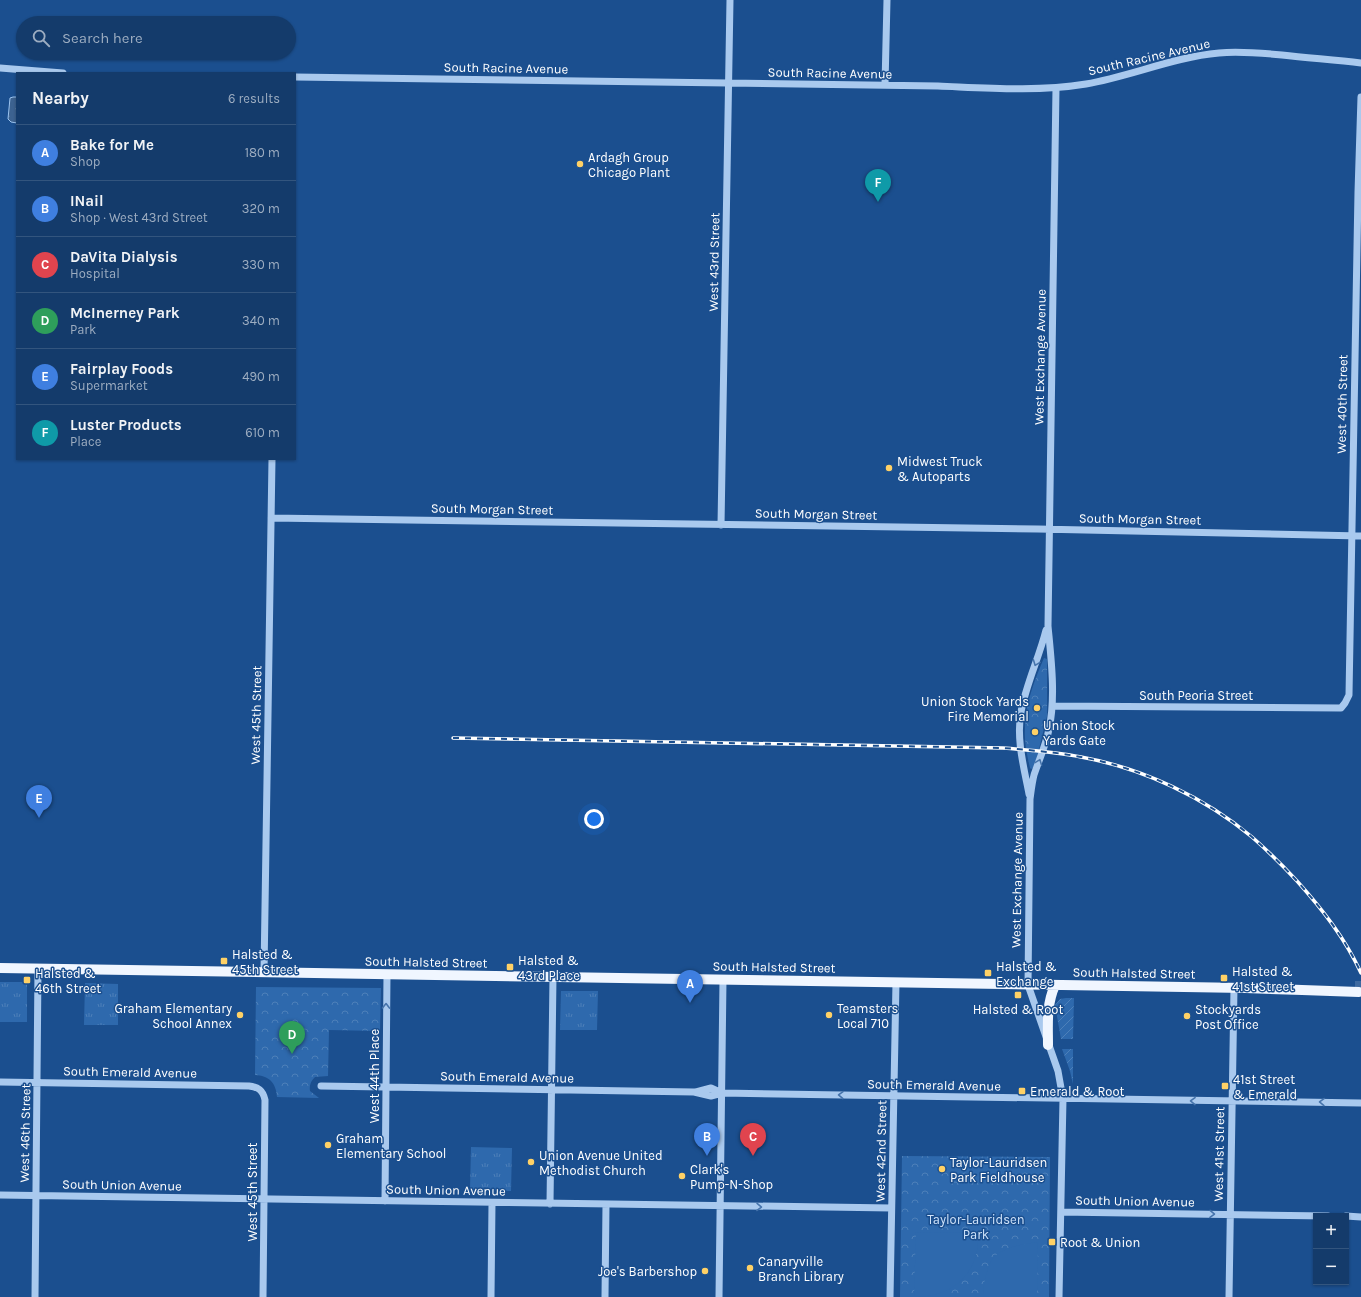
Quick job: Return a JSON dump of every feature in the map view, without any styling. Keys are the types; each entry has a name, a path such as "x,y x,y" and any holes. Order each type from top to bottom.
{"main road":[{"name":"South Halsted Street","path":"0,968 1234,988 1284,988 1308,985 1357,989"},
{"path":"1048,1045 1048,1011 1054,985"}],"street":[{"name":"West 43rd Street","path":"721,525 730,0"},
{"path":"885,85 887,0"},
{"name":"South Racine Avenue","path":"296,77 885,85 1018,89 1056,88 1111,79 1195,56 1219,53 1245,52 1361,63"},
{"path":"0,68 50,72"},
{"name":"West Exchange Avenue","path":"1056,88 1048,626 1051,661 1052,706 1049,728 1034,776 1030,800 1028,985 1058,1071 1063,1099 1059,1297"},
{"name":"West 40th Street","path":"1341,708 1350,695 1358,192 1361,97"},
{"name":"West 45th Street","path":"264,972 272,460"},
{"name":"South Morgan Street","path":"271,518 1049,529 1361,536"},
{"name":"West Exchange Avenue","path":"1030,800 1021,749 1021,713 1027,687 1048,626"},
{"name":"South Peoria Street","path":"1052,706 1341,708"},
{"name":"West 46th Street","path":"35,1297 38,969"},
{"name":"West 44th Place","path":"385,1201 387,974"},
{"path":"550,1204 553,977"},
{"path":"719,1297 723,980"},
{"name":"West 42nd Street","path":"890,1297 896,982"},
{"name":"West 41st Street","path":"1229,1297 1234,988"},
{"name":"South Emerald Avenue","path":"0,1082 249,1086 260,1089"},
{"name":"South Emerald Avenue","path":"320,1086 694,1092 711,1088 722,1093 1361,1103"},
{"name":"West 45th Street","path":"260,1089 264,1093 265,1100 263,1297"},
{"name":"South Union Avenue","path":"0,1195 891,1208"},
{"path":"491,1297 492,1203"},
{"path":"605,1297 606,1204"},
{"name":"South Union Avenue","path":"1061,1212 1313,1216"},
{"path":"1349,1216 1361,1217"}],"green space":[{"path":"1044,658 1047,659 1047,716 1037,757 1033,768 1031,769 1025,743 1025,719 1031,692"},
{"path":"0,982 27,982 27,1022 0,1022"},
{"path":"85,983 118,984 118,1025 84,1025"},
{"path":"256,987 381,988 380,1031 329,1030 328,1076 315,1077 311,1082 310,1087 310,1091 319,1098 277,1097 275,1087 268,1078 255,1075"},
{"path":"561,991 598,991 597,1030 560,1030"},
{"path":"1074,998 1073,1039 1061,1039 1055,1005 1060,999"},
{"path":"1062,1049 1073,1049 1073,1084 1070,1071"},
{"path":"471,1147 512,1148 511,1191 470,1190"},
{"name":"Taylor-Lauridsen Park","path":"902,1156 1050,1157 1049,1297 900,1297"},
{"path":"916,1232 978,1233 978,1247 976,1255 967,1274 961,1281 953,1287 935,1295 914,1297"},
{"path":"1038,1242 1037,1297 983,1297 988,1268 996,1255 1011,1247"}],"water":[{"path":"16,97 16,123 11,122 8,119 10,98"}],"tunnel":[{"path":"1355,986 1361,986"}],"railway":[{"path":"453,738 1003,748 1062,754 1104,762 1149,777 1193,797 1214,809 1252,837 1270,853 1315,902 1348,948 1361,973"}],"place":[{"name":"Ardagh Group Chicago Plant","path":"580,164"},
{"name":"Luster Products","path":"878,202"},
{"name":"Midwest Truck & Autoparts","path":"889,468"},
{"name":"Union Stock Yards Fire Memorial","path":"1037,708"},
{"name":"Union Stock Yards Gate","path":"1035,732"},
{"name":"Fairplay Foods","path":"39,818"},
{"name":"Halsted & 45th Street","path":"224,961"},
{"name":"Halsted & 43rd Place","path":"510,967"},
{"name":"Halsted & Exchange","path":"988,973"},
{"name":"Halsted & 41st Street","path":"1224,978"},
{"name":"Halsted & 46th Street","path":"27,980"},
{"name":"Halsted & Root","path":"1018,995"},
{"name":"Bake for Me","path":"690,1003"},
{"name":"Graham Elementary School Annex","path":"240,1015"},
{"name":"Teamsters Local 710","path":"829,1015"},
{"name":"Stockyards Post Office","path":"1187,1016"},
{"name":"McInerney Park","path":"292,1054"},
{"name":"41st Street & Emerald","path":"1225,1086"},
{"name":"Emerald & Root","path":"1022,1091"},
{"name":"Graham Elementary School","path":"328,1145"},
{"name":"INail","path":"707,1156"},
{"name":"DaVita Dialysis","path":"753,1156"},
{"name":"Union Avenue United Methodist Church","path":"531,1162"},
{"name":"Taylor-Lauridsen Park Fieldhouse","path":"942,1169"},
{"name":"Clark's Pump-N-Shop","path":"682,1176"},
{"name":"Root & Union","path":"1052,1242"},
{"name":"Canaryville Branch Library","path":"750,1268"},
{"name":"Joe's Barbershop","path":"705,1271"}]}
